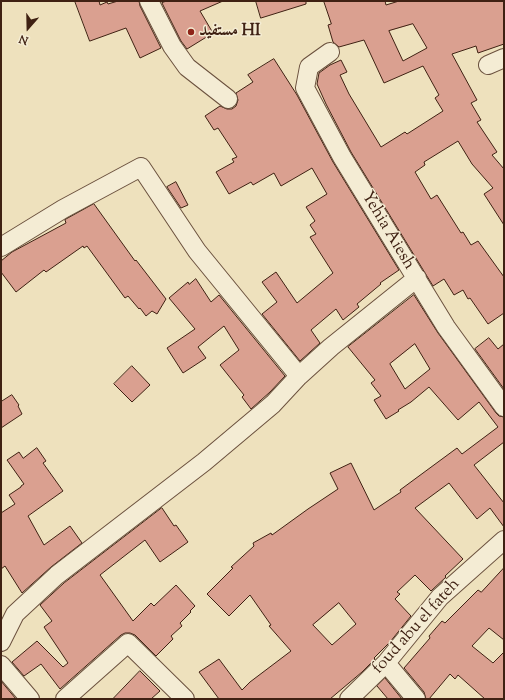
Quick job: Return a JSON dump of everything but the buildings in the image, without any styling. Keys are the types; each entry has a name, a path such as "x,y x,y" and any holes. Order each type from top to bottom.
{"street":[{"path":"149,1 172,46 187,67 228,99"},
{"name":"Yehia Aiesh","path":"330,52 309,67 305,88 342,157 446,327 504,407"},
{"path":"1,246 63,209 141,167 198,251 299,376"},
{"path":"1,642 15,614 57,575 204,462 273,404 299,376 331,347 417,278"},
{"name":"foud abu el fateh","path":"349,699 386,663 440,597 504,540"},
{"path":"65,699 128,643 185,699"},
{"path":"386,663 416,699"},
{"path":"1,665 30,699"}],"place":[{"name":"مستفيد HI","path":"191,32"}]}
